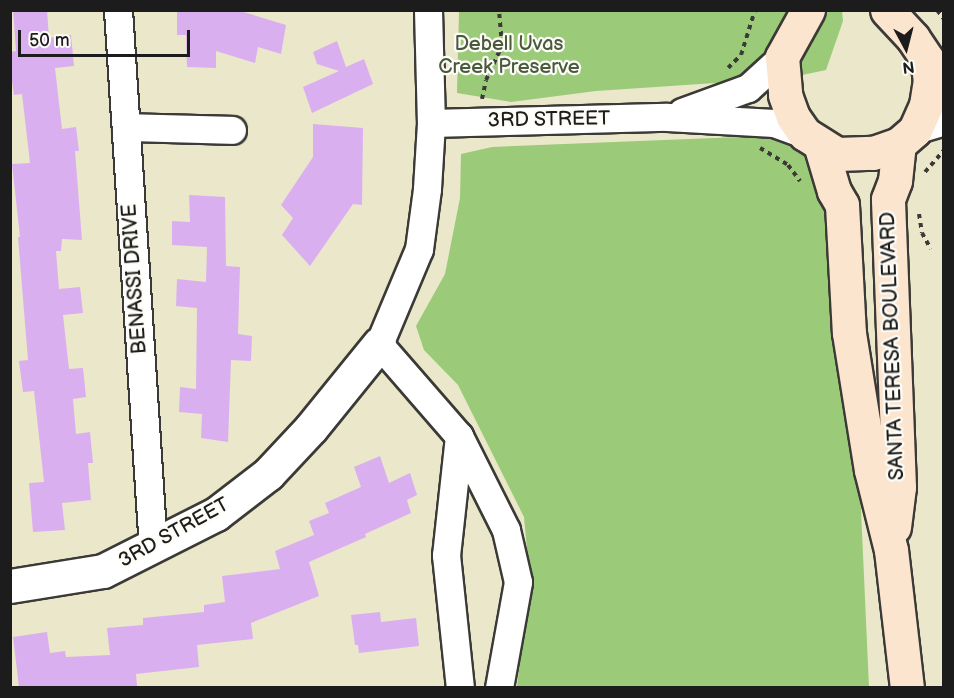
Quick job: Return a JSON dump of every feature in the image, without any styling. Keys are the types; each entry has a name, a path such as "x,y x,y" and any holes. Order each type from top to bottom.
{"main road":[{"path":"782,57 803,18 832,10"},
{"path":"887,10 935,65"},
{"name":"SANTA TERESA BOULEVARD","path":"782,57 785,95 793,117 813,139 842,205 849,333 871,470 891,550 908,687"},
{"name":"SANTA TERESA BOULEVARD","path":"891,550 899,487 888,199 919,132 935,65"},
{"path":"813,139 837,154 873,153 919,132"}],"street":[{"name":"BENASSI DRIVE","path":"118,10 153,548"},
{"path":"428,10 431,123 427,189 419,249 379,344 459,436 506,530 518,582 499,687"},
{"name":"3RD STREET","path":"667,117 748,88 782,57"},
{"name":"3RD STREET","path":"431,123 667,117 774,123 813,139"},
{"path":"126,127 232,130"},
{"name":"3RD STREET","path":"10,586 103,571 153,548 216,514 268,474 311,428 379,344"},
{"path":"459,436 446,555 460,687"}],"path":[{"path":"482,100 486,80 502,45 499,10"},
{"path":"724,71 741,55 754,10"},
{"path":"938,10 944,19"},
{"path":"751,146 759,147 788,165 805,187"},
{"path":"922,177 932,161 944,150"},
{"path":"918,206 922,233 931,249"}],"green space":[{"name":"Debell Uvas Creek Preserve","path":"459,11 842,11 843,21 826,70 788,78 596,91 511,102 457,93"},
{"path":"814,134 846,178 869,687 517,687 530,581 524,517 458,385 424,350 416,326 445,274 460,198 461,154 492,147"}],"building":[{"path":"13,10 47,10 49,38 71,35 74,66 55,68 62,129 76,127 79,151 75,151 82,240 62,239 61,251 56,251 59,289 80,287 83,313 63,315 69,369 83,368 86,397 73,399 76,434 90,432 93,463 88,463 91,500 62,503 65,530 33,532 29,483 44,482 34,391 23,392 19,361 28,360 18,237 20,237 12,164 30,163 22,94 14,95 10,67 10,52 16,51"},
{"path":"177,10 237,10 286,25 281,54 258,47 255,63 216,51 216,68 187,67 186,35 177,35"},
{"path":"337,41 346,67 364,59 373,84 312,113 303,87 339,71 317,64 313,52"},
{"path":"313,124 363,128 362,205 353,204 310,266 282,235 293,218 281,205 313,157"},
{"path":"189,195 225,197 226,266 240,267 238,334 252,336 251,361 231,360 228,442 201,438 202,414 179,412 180,387 196,389 197,308 176,306 177,279 206,282 207,247 172,245 172,221 190,222"},
{"path":"380,456 389,483 410,473 417,495 407,500 411,513 365,534 366,537 309,562 319,596 251,623 253,639 197,645 199,667 136,674 137,686 19,687 13,637 47,632 50,653 65,651 66,657 110,655 107,628 143,625 143,618 204,612 204,605 225,602 222,576 280,569 275,551 314,535 309,521 329,513 325,503 361,487 354,467"},
{"path":"380,612 381,622 416,618 419,646 359,653 358,645 355,645 351,615"}]}
